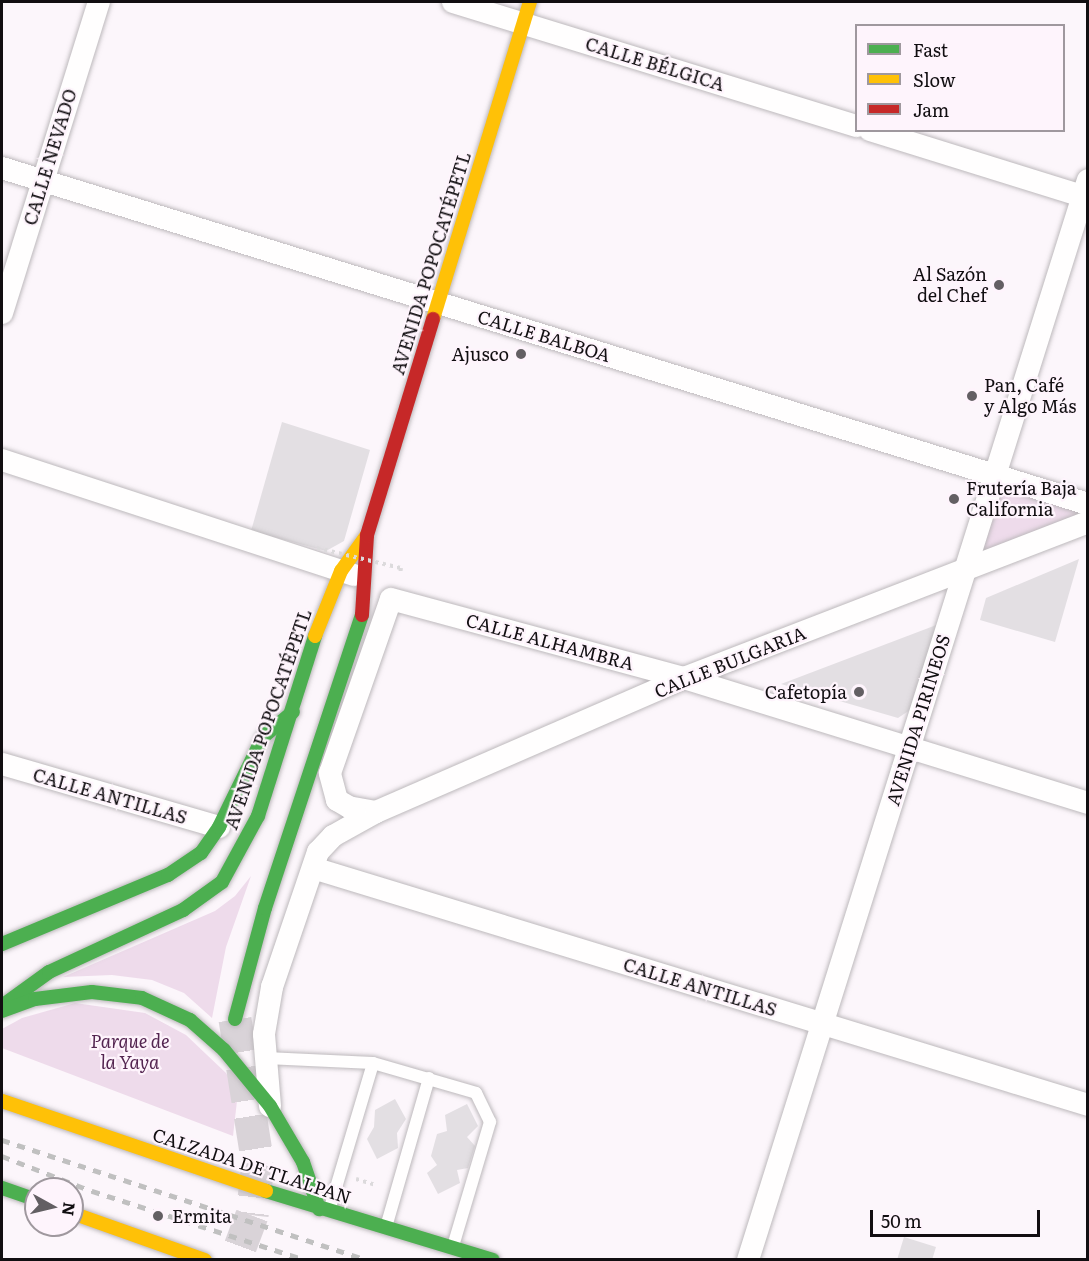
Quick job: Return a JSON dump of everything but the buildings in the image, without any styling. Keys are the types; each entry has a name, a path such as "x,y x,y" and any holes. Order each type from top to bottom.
{"main road":[{"name":"AVENIDA POPOCATÉPETL","path":"235,1019 266,908 362,616 367,535 530,2"},
{"name":"AVENIDA POPOCATÉPETL","path":"2,1006 49,972 183,910 222,882 241,853 258,816 325,606 341,571 367,535"},
{"path":"2,944 168,875 201,853 219,827 263,736 293,712"},
{"path":"2,1011 67,993 113,994 165,1006 190,1020 224,1050 270,1106 303,1162 324,1211"},
{"name":"CALZADA DE TLALPAN","path":"2,1101 324,1211 493,1260"},
{"path":"2,1188 24,1196"},
{"path":"84,1217 205,1260"}],"street":[{"name":"CALLE NEVADO","path":"2,313 99,2"},
{"name":"CALLE BÉLGICA","path":"453,2 855,126"},
{"path":"877,132 1086,191"},
{"name":"CALLE BALBOA","path":"2,168 1088,504"},
{"name":"AVENIDA PIRINEOS","path":"748,1260 1086,191"},
{"path":"2,460 363,578"},
{"name":"CALLE BULGARIA","path":"270,1106 264,1034 272,987 318,852 333,836 376,812 684,678 1088,522"},
{"name":"CALLE ALHAMBRA","path":"376,812 349,807 337,800 330,773 391,599 684,678 1088,803"},
{"name":"CALLE ANTILLAS","path":"2,764 219,827"},
{"name":"CALLE ANTILLAS","path":"313,868 1088,1105"}],"lane":[{"path":"266,1058 373,1063 476,1093 490,1122 453,1247"},
{"path":"324,1211 373,1063"},
{"path":"386,1228 429,1078"},
{"path":"2,1202 24,1210"},
{"path":"84,1232 162,1260"}],"path":[{"path":"317,548 401,568 400,574"},
{"path":"355,1179 375,1185"}],"green space":[{"path":"998,477 1087,504 1087,522 966,568"},
{"path":"251,876 226,947 212,1018 184,993 152,980 112,975 63,977 215,911 235,896"},
{"name":"Parque de la Yaya","path":"75,1003 145,1013 186,1035 226,1073 238,1092 233,1136 2,1048 2,1029 22,1018"}],"tunnel":[{"path":"235,1019 258,1164 252,1215 235,1260"}],"railway":[{"path":"2,1140 367,1260"},
{"path":"2,1156 92,1191 306,1260"}],"traffic: fast":[{"path":"235,1019 265,908 362,615"},
{"path":"2,1006 49,972 183,910 222,882 258,816 315,636"},
{"path":"2,944 168,875 201,853 219,827 263,737 293,712"},
{"path":"2,1011 35,999 92,992 142,998 190,1020 224,1050 270,1106 303,1162 319,1209"},
{"path":"2,1188 24,1196"},
{"path":"266,1191 493,1260"}],"traffic: slow":[{"path":"433,319 530,2"},
{"path":"315,636 341,571 367,535"},
{"path":"2,1101 266,1191"},
{"path":"84,1217 205,1260"}],"traffic: jam":[{"path":"362,615 367,535 433,319"}],"place":[{"name":"Al Sazón del Chef","path":"999,285"},
{"name":"Ajusco","path":"521,354"},
{"name":"Pan, Café y Algo Más","path":"972,396"},
{"name":"Frutería Baja California","path":"954,499"},
{"name":"Cafetopía","path":"859,692"},
{"name":"Ermita","path":"158,1216"}]}
